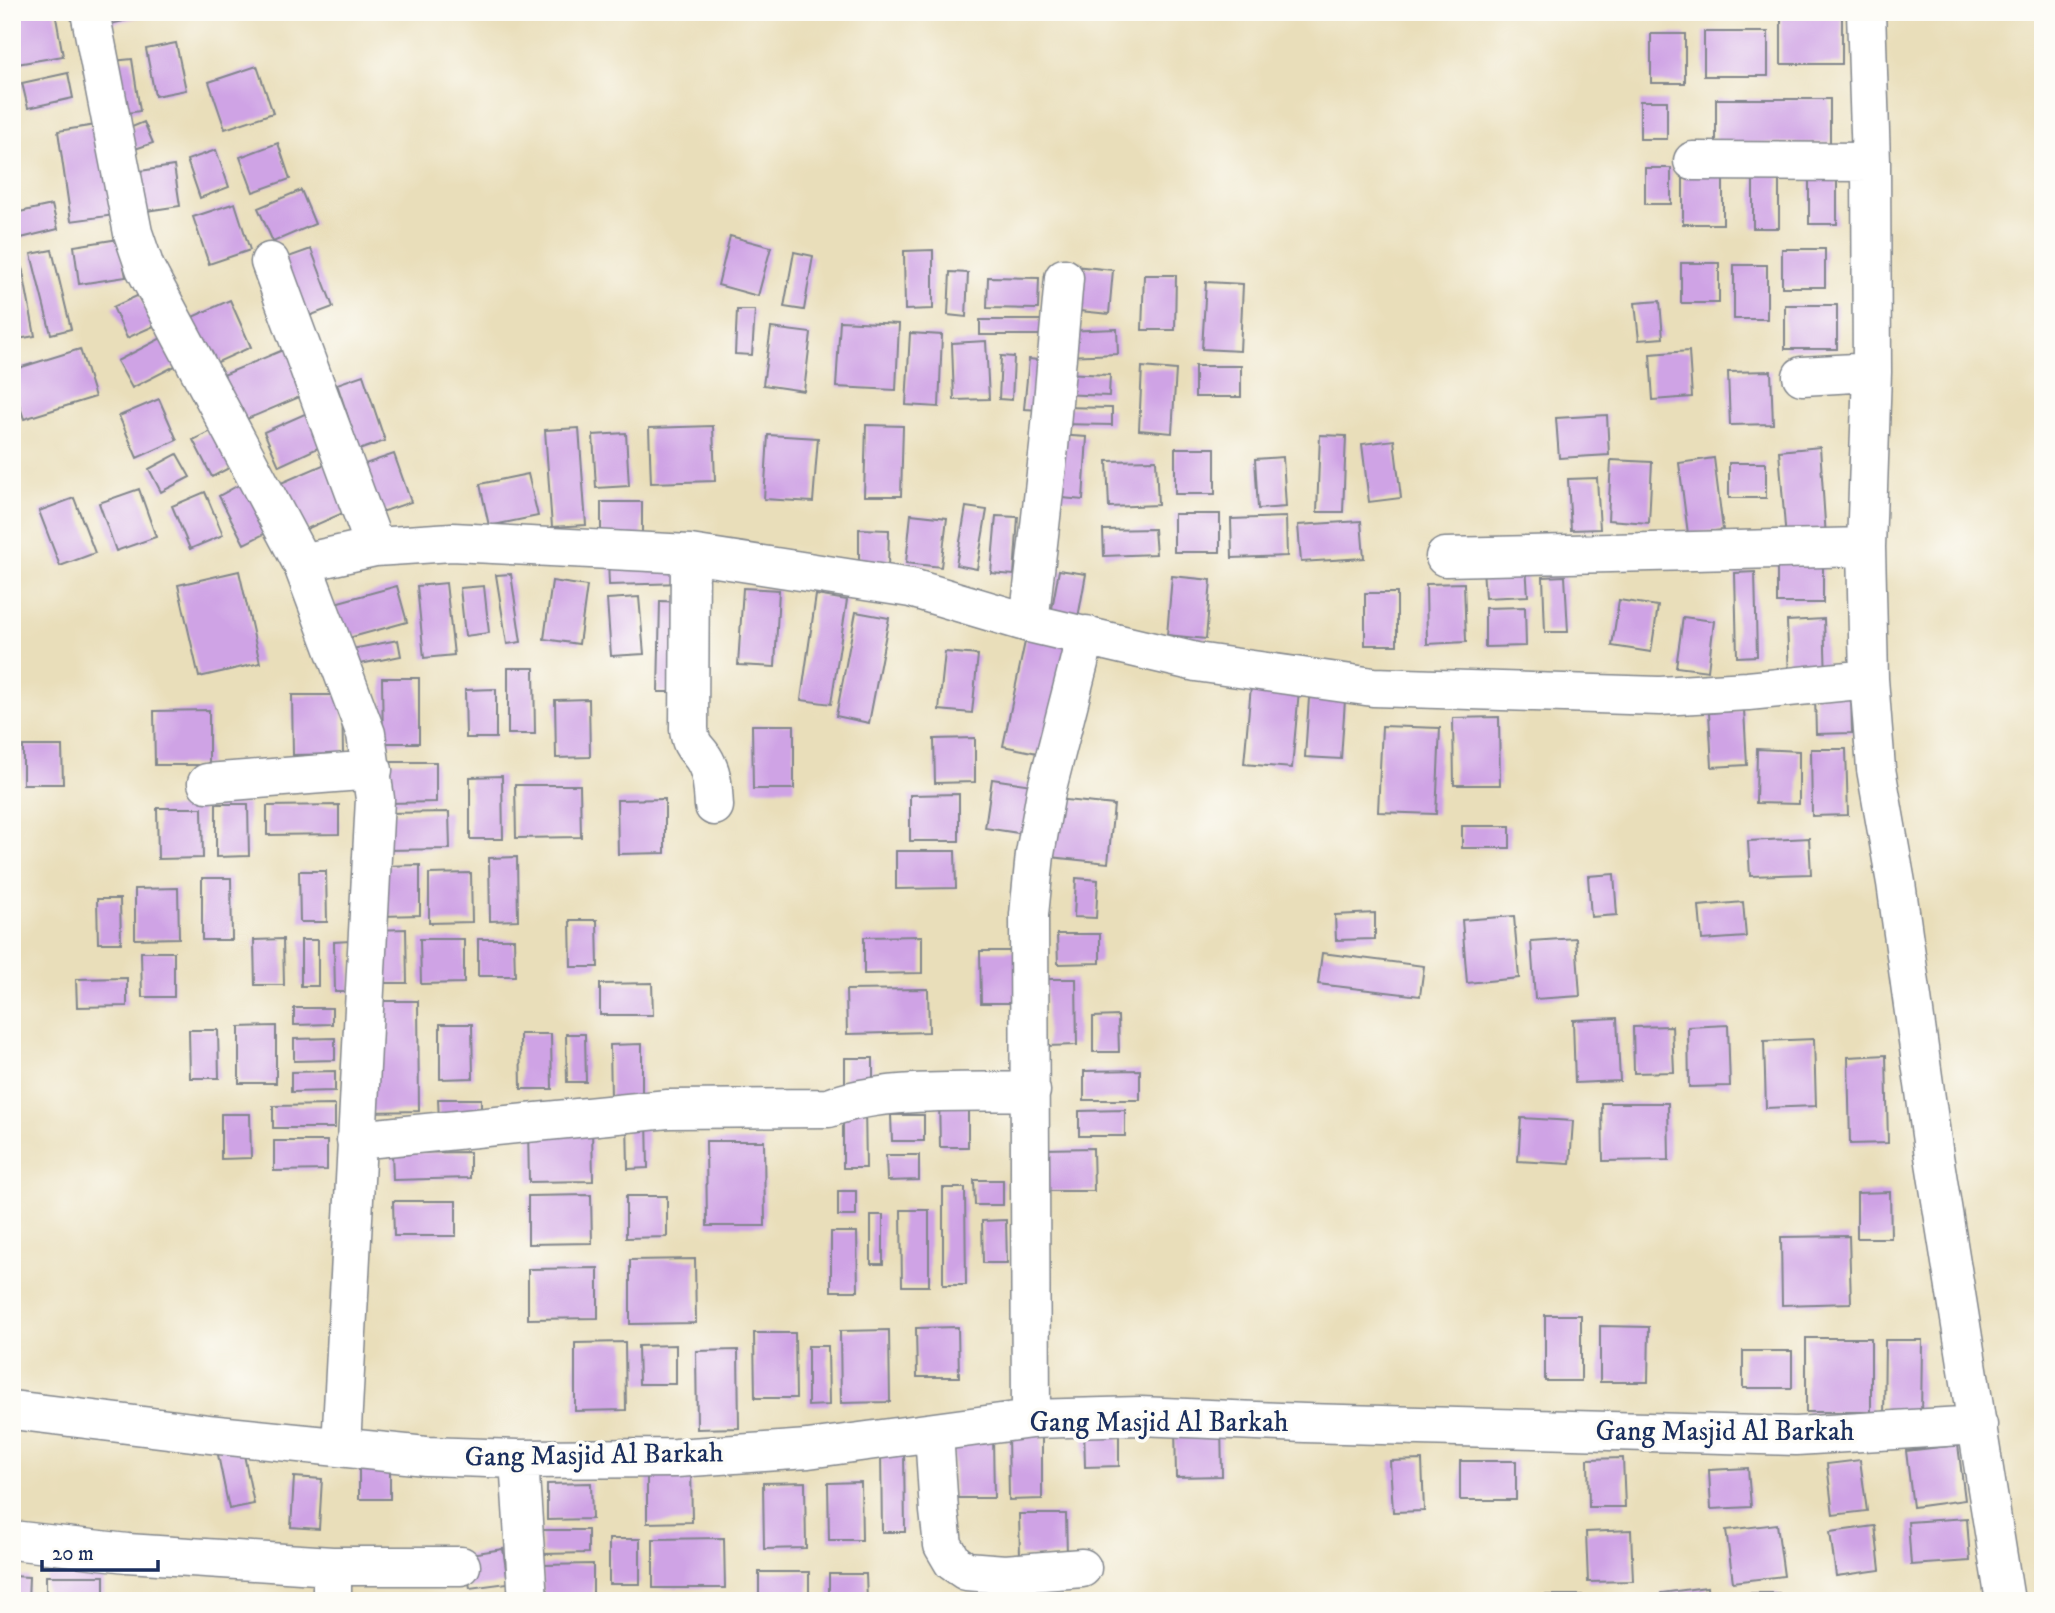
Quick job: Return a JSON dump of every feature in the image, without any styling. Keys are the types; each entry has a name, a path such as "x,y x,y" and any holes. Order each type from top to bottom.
{"street":[{"path":"90,12 133,233 145,268 302,563 366,734 373,770 375,799 341,1447"},
{"path":"1866,12 1871,162 1872,372 1866,547 1869,679 1876,769 1896,883 1934,1156 2005,1601"},
{"path":"1693,161 1871,162"},
{"path":"270,262 375,547"},
{"path":"1030,623 1064,278"},
{"path":"1802,376 1872,372"},
{"path":"302,563 375,547 452,542 690,554 911,588 1030,623 1196,662 1373,687 1660,696 1748,691 1869,679"},
{"path":"1445,557 1866,547"},
{"path":"690,554 689,729 694,749 706,760 709,767 714,806"},
{"path":"1031,1419 1030,915 1035,854 1046,792 1086,635"},
{"path":"207,783 373,770"},
{"path":"356,1140 668,1109 829,1108 846,1101 910,1094 1031,1091"},
{"name":"Gang Masjid Al Barkah","path":"12,1410 426,1456 519,1459 676,1458 808,1449 1031,1419 1140,1416 1796,1436 1978,1425"},
{"path":"934,1433 943,1545 953,1562 966,1571 1005,1587 1082,1568"},
{"path":"519,1459 528,1601"},
{"path":"12,1541 127,1553 332,1583 461,1566"}],"building":[{"path":"12,12 55,12 63,56 17,64 12,38"},
{"path":"108,12 156,12 156,13 111,24"},
{"path":"1781,17 1842,17 1842,64 1781,64"},
{"path":"1704,32 1768,32 1768,76 1704,76"},
{"path":"1651,34 1685,34 1685,83 1651,83"},
{"path":"176,43 186,90 155,96 146,49"},
{"path":"132,59 140,111 121,114 113,61"},
{"path":"257,66 273,113 225,129 209,82"},
{"path":"68,73 73,98 28,108 22,83"},
{"path":"1716,99 1830,99 1830,143 1716,143"},
{"path":"1640,101 1667,101 1667,139 1640,139"},
{"path":"144,122 153,143 135,149 127,129"},
{"path":"102,124 115,215 71,221 58,131"},
{"path":"278,143 290,179 253,192 240,157"},
{"path":"216,150 229,187 200,198 187,160"},
{"path":"174,166 180,206 139,212 133,172"},
{"path":"1683,167 1723,167 1723,224 1683,224"},
{"path":"1645,168 1671,168 1671,204 1645,204"},
{"path":"1753,172 1779,172 1779,228 1753,228"},
{"path":"1809,176 1837,176 1837,224 1809,224"},
{"path":"301,190 315,224 273,242 258,208"},
{"path":"235,203 250,250 209,264 193,217"},
{"path":"52,205 58,229 21,238 15,213"},
{"path":"730,236 771,247 758,296 718,285"},
{"path":"119,239 126,277 79,284 74,246"},
{"path":"311,249 333,307 301,319 280,260"},
{"path":"1782,249 1825,249 1825,287 1782,287"},
{"path":"52,250 71,329 51,334 31,254"},
{"path":"933,250 933,309 905,310 904,251"},
{"path":"794,252 813,256 804,310 784,307"},
{"path":"20,256 35,336 12,340 12,258"},
{"path":"1681,263 1719,263 1719,303 1681,303"},
{"path":"1734,265 1767,265 1767,319 1734,319"},
{"path":"1074,266 1113,270 1109,314 1070,310"},
{"path":"950,272 968,273 966,317 948,315"},
{"path":"1144,275 1176,275 1175,330 1142,330"},
{"path":"988,277 1039,278 1038,309 987,308"},
{"path":"1206,282 1243,284 1240,351 1202,349"},
{"path":"139,295 154,326 127,338 113,307"},
{"path":"230,300 251,347 209,366 188,319"},
{"path":"1660,301 1663,338 1639,340 1635,303"},
{"path":"1785,305 1837,305 1837,349 1785,349"},
{"path":"737,310 755,310 752,355 735,354"},
{"path":"980,320 1042,320 1042,335 980,335"},
{"path":"840,321 899,324 896,390 836,387"},
{"path":"771,328 811,333 804,391 763,385"},
{"path":"1117,329 1118,354 1064,356 1063,331"},
{"path":"910,333 942,335 939,407 906,405"},
{"path":"167,335 181,363 132,388 117,361"},
{"path":"986,341 989,399 954,400 952,343"},
{"path":"290,347 309,393 240,422 221,376"},
{"path":"80,349 95,397 24,419 12,383 12,370"},
{"path":"1689,351 1692,397 1653,400 1650,354"},
{"path":"1001,356 1014,357 1012,400 999,399"},
{"path":"1029,359 1046,361 1041,410 1024,409"},
{"path":"1195,366 1241,366 1241,397 1195,397"},
{"path":"1142,367 1176,370 1172,433 1139,430"},
{"path":"1771,371 1773,424 1730,425 1728,372"},
{"path":"1061,373 1110,375 1109,396 1059,394"},
{"path":"363,375 385,441 359,450 337,384"},
{"path":"159,399 177,440 137,458 119,416"},
{"path":"1059,407 1112,408 1112,425 1059,424"},
{"path":"316,409 331,442 279,466 264,432"},
{"path":"1607,415 1609,455 1559,458 1556,418"},
{"path":"225,424 244,460 212,477 193,440"},
{"path":"866,425 903,426 901,496 864,496"},
{"path":"713,426 715,481 651,483 649,428"},
{"path":"579,428 586,525 552,527 545,430"},
{"path":"626,433 629,486 596,488 593,435"},
{"path":"768,435 818,438 813,502 764,499"},
{"path":"1056,435 1087,437 1083,500 1052,497"},
{"path":"1320,435 1346,436 1343,512 1317,512"},
{"path":"1394,440 1401,498 1369,502 1362,444"},
{"path":"1820,447 1826,538 1786,540 1779,451"},
{"path":"1175,448 1215,448 1215,494 1175,494"},
{"path":"177,454 190,477 161,492 149,469"},
{"path":"394,454 411,502 376,514 359,466"},
{"path":"1283,457 1286,507 1258,509 1255,459"},
{"path":"339,458 359,506 302,531 281,483"},
{"path":"1714,458 1723,530 1688,534 1679,463"},
{"path":"1156,460 1158,505 1109,507 1107,461"},
{"path":"1611,460 1652,462 1649,523 1608,520"},
{"path":"1729,463 1766,463 1766,498 1729,498"},
{"path":"528,474 538,516 489,526 480,484"},
{"path":"1597,478 1600,529 1571,530 1568,479"},
{"path":"246,481 272,530 244,544 219,496"},
{"path":"139,489 156,537 116,551 99,503"},
{"path":"205,492 223,535 190,549 172,506"},
{"path":"74,498 95,553 60,566 39,511"},
{"path":"601,502 642,502 642,537 601,537"},
{"path":"966,507 987,510 977,569 956,565"},
{"path":"911,514 947,518 941,567 906,563"},
{"path":"1174,514 1220,514 1220,552 1174,552"},
{"path":"996,516 1018,517 1014,575 991,573"},
{"path":"1286,517 1287,556 1232,558 1231,519"},
{"path":"1361,521 1364,558 1301,562 1298,525"},
{"path":"859,529 889,530 888,569 859,568"},
{"path":"1154,529 1156,554 1104,556 1103,530"},
{"path":"683,558 684,583 609,585 608,561"},
{"path":"1777,561 1823,561 1823,603 1777,603"},
{"path":"1526,565 1528,596 1485,598 1483,568"},
{"path":"1059,570 1086,574 1078,618 1051,614"},
{"path":"239,571 260,663 199,677 178,585"},
{"path":"1755,572 1757,656 1737,657 1735,573"},
{"path":"511,574 521,642 507,644 496,575"},
{"path":"1172,576 1211,580 1206,639 1167,635"},
{"path":"1565,576 1568,632 1545,632 1543,577"},
{"path":"552,581 587,586 579,644 544,639"},
{"path":"446,583 454,655 424,658 417,586"},
{"path":"1464,583 1466,642 1427,644 1426,584"},
{"path":"397,586 407,622 345,639 335,603"},
{"path":"484,586 489,633 465,636 460,588"},
{"path":"743,588 779,590 775,667 738,665"},
{"path":"1365,593 1397,593 1397,645 1365,645"},
{"path":"816,595 847,600 831,704 801,700"},
{"path":"639,597 644,654 611,656 607,599"},
{"path":"1619,600 1658,606 1651,652 1612,646"},
{"path":"660,601 684,602 683,692 658,692"},
{"path":"1525,607 1526,646 1485,647 1485,608"},
{"path":"856,612 889,618 869,723 836,716"},
{"path":"1683,617 1714,621 1708,671 1676,667"},
{"path":"1824,619 1826,678 1789,679 1787,621"},
{"path":"1026,637 1075,646 1052,756 1003,746"},
{"path":"398,640 401,656 355,665 352,649"},
{"path":"945,652 978,655 972,713 939,710"},
{"path":"508,668 534,668 535,734 508,734"},
{"path":"1252,675 1300,679 1292,768 1244,764"},
{"path":"382,678 419,678 419,743 383,743"},
{"path":"496,689 496,738 466,738 465,690"},
{"path":"1851,693 1852,733 1816,734 1815,695"},
{"path":"292,695 342,695 343,754 293,755"},
{"path":"1309,698 1345,700 1341,759 1305,757"},
{"path":"589,699 590,757 556,758 555,700"},
{"path":"209,710 209,765 155,765 154,711"},
{"path":"1744,710 1747,765 1712,767 1709,713"},
{"path":"1499,717 1500,785 1454,785 1453,718"},
{"path":"752,725 794,725 794,789 753,789"},
{"path":"1382,726 1440,728 1436,814 1378,812"},
{"path":"975,738 975,782 935,783 934,739"},
{"path":"23,746 62,746 63,784 23,784"},
{"path":"1757,749 1799,751 1799,804 1756,803"},
{"path":"1811,749 1846,749 1848,815 1812,816"},
{"path":"388,762 436,762 436,802 389,803"},
{"path":"502,776 503,839 470,839 470,777"},
{"path":"992,779 1032,785 1025,834 985,828"},
{"path":"515,785 580,785 581,837 516,838"},
{"path":"959,794 959,841 910,841 910,795"},
{"path":"1046,798 1114,805 1108,863 1040,856"},
{"path":"665,799 665,853 618,854 617,800"},
{"path":"216,804 248,804 249,856 216,857"},
{"path":"339,805 339,834 267,835 267,806"},
{"path":"157,808 202,808 203,858 158,859"},
{"path":"449,812 450,849 385,850 385,813"},
{"path":"1462,826 1510,826 1510,848 1462,848"},
{"path":"1809,838 1811,874 1750,876 1748,841"},
{"path":"896,851 955,851 956,888 896,889"},
{"path":"517,857 518,920 490,921 489,858"},
{"path":"420,865 420,915 382,916 381,866"},
{"path":"299,871 326,871 327,922 300,922"},
{"path":"471,873 472,922 429,923 429,874"},
{"path":"1614,874 1617,915 1591,917 1588,876"},
{"path":"202,878 231,878 232,940 202,940"},
{"path":"1076,878 1098,880 1096,918 1074,917"},
{"path":"178,888 179,938 135,939 135,889"},
{"path":"97,899 120,899 121,943 98,943"},
{"path":"1743,902 1746,937 1702,940 1699,906"},
{"path":"1375,913 1375,939 1336,940 1335,915"},
{"path":"1514,916 1519,978 1467,983 1462,920"},
{"path":"570,920 597,920 598,967 571,967"},
{"path":"406,929 407,983 373,983 373,930"},
{"path":"1057,934 1100,934 1100,963 1058,964"},
{"path":"922,936 922,973 864,974 864,937"},
{"path":"1576,938 1580,996 1535,999 1531,941"},
{"path":"283,939 284,985 255,985 254,940"},
{"path":"420,939 464,939 464,983 421,984"},
{"path":"478,939 514,939 515,976 478,976"},
{"path":"301,940 318,940 318,986 301,986"},
{"path":"350,941 351,992 335,992 334,942"},
{"path":"980,951 1019,951 1019,1003 981,1003"},
{"path":"141,952 174,952 174,997 142,997"},
{"path":"1322,953 1424,966 1420,996 1318,984"},
{"path":"127,978 127,1006 77,1007 76,979"},
{"path":"1046,979 1076,979 1077,1045 1047,1046"},
{"path":"652,983 653,1015 600,1015 600,984"},
{"path":"928,989 929,1032 847,1034 846,990"},
{"path":"368,1001 418,1001 419,1111 369,1112"},
{"path":"294,1008 332,1008 332,1024 294,1025"},
{"path":"1118,1016 1119,1052 1093,1052 1093,1017"},
{"path":"1617,1018 1620,1081 1575,1083 1573,1020"},
{"path":"440,1024 472,1024 473,1078 440,1079"},
{"path":"1728,1025 1730,1086 1689,1087 1688,1027"},
{"path":"276,1026 276,1083 239,1083 239,1027"},
{"path":"1672,1026 1674,1072 1634,1073 1633,1027"},
{"path":"189,1030 218,1030 219,1078 190,1078"},
{"path":"520,1034 551,1034 552,1089 521,1089"},
{"path":"566,1034 585,1034 586,1082 567,1082"},
{"path":"335,1038 335,1060 294,1061 294,1039"},
{"path":"1814,1039 1816,1106 1766,1108 1764,1041"},
{"path":"642,1044 642,1098 611,1098 610,1045"},
{"path":"1886,1055 1888,1143 1850,1144 1848,1057"},
{"path":"845,1058 873,1058 873,1083 845,1084"},
{"path":"1140,1070 1140,1100 1084,1100 1084,1071"},
{"path":"335,1071 335,1091 291,1092 291,1072"},
{"path":"939,1098 968,1098 968,1147 940,1147"},
{"path":"438,1099 481,1099 481,1120 439,1121"},
{"path":"1602,1103 1668,1103 1669,1160 1603,1161"},
{"path":"335,1105 335,1128 273,1128 273,1106"},
{"path":"843,1106 865,1106 866,1168 843,1168"},
{"path":"1125,1110 1125,1136 1079,1136 1079,1111"},
{"path":"221,1114 250,1114 251,1158 221,1159"},
{"path":"891,1115 924,1115 924,1141 892,1141"},
{"path":"647,1118 648,1168 628,1169 627,1119"},
{"path":"1521,1118 1573,1121 1570,1164 1518,1161"},
{"path":"592,1126 593,1181 529,1182 528,1127"},
{"path":"274,1141 327,1141 327,1170 274,1171"},
{"path":"706,1141 764,1141 765,1226 707,1226"},
{"path":"1093,1148 1094,1191 1045,1191 1045,1149"},
{"path":"470,1152 470,1178 393,1180 392,1153"},
{"path":"886,1155 919,1155 919,1180 887,1181"},
{"path":"974,1180 1003,1180 1003,1205 975,1205"},
{"path":"943,1188 965,1188 966,1285 943,1285"},
{"path":"838,1191 856,1191 856,1216 838,1216"},
{"path":"1890,1192 1891,1238 1857,1238 1857,1193"},
{"path":"591,1195 592,1243 528,1244 528,1196"},
{"path":"626,1196 667,1196 667,1237 626,1238"},
{"path":"393,1201 456,1201 456,1236 394,1236"},
{"path":"901,1210 929,1210 929,1286 902,1286"},
{"path":"871,1215 883,1215 883,1264 871,1264"},
{"path":"1006,1220 1007,1263 983,1263 982,1221"},
{"path":"831,1232 857,1232 858,1291 831,1291"},
{"path":"1849,1236 1851,1303 1782,1305 1781,1237"},
{"path":"695,1259 696,1323 630,1324 630,1260"},
{"path":"598,1268 598,1318 528,1319 528,1269"},
{"path":"1545,1315 1581,1315 1581,1381 1545,1381"},
{"path":"1600,1326 1649,1327 1648,1382 1600,1382"},
{"path":"958,1327 959,1377 917,1377 916,1328"},
{"path":"889,1330 890,1402 841,1403 840,1331"},
{"path":"754,1333 795,1333 796,1398 755,1398"},
{"path":"1806,1338 1871,1338 1871,1412 1806,1412"},
{"path":"1885,1340 1922,1340 1921,1421 1884,1421"},
{"path":"625,1342 626,1410 575,1411 575,1343"},
{"path":"676,1345 676,1384 639,1384 638,1346"},
{"path":"808,1346 828,1346 829,1405 808,1406"},
{"path":"738,1350 739,1428 697,1429 696,1351"},
{"path":"1743,1351 1792,1351 1792,1388 1743,1388"},
{"path":"1221,1425 1222,1476 1176,1477 1175,1426"},
{"path":"1119,1426 1119,1466 1085,1467 1084,1427"},
{"path":"1042,1431 1042,1499 1009,1500 1008,1432"},
{"path":"993,1437 994,1498 954,1498 954,1438"},
{"path":"241,1440 254,1504 229,1509 216,1445"},
{"path":"1958,1445 1965,1500 1913,1507 1906,1451"},
{"path":"904,1449 905,1532 882,1532 881,1450"},
{"path":"1623,1458 1625,1507 1589,1507 1588,1459"},
{"path":"359,1460 390,1460 390,1499 359,1499"},
{"path":"1422,1460 1424,1511 1393,1512 1390,1461"},
{"path":"1860,1460 1867,1511 1833,1515 1827,1464"},
{"path":"1460,1461 1516,1461 1516,1500 1460,1500"},
{"path":"647,1465 691,1465 692,1522 647,1523"},
{"path":"1748,1468 1751,1507 1711,1509 1709,1470"},
{"path":"294,1477 322,1479 319,1529 291,1527"},
{"path":"805,1482 806,1548 764,1549 763,1483"},
{"path":"861,1482 862,1540 829,1540 828,1483"},
{"path":"591,1483 592,1519 547,1520 547,1484"},
{"path":"1019,1514 1066,1514 1067,1556 1020,1556"},
{"path":"1967,1518 1970,1561 1911,1565 1908,1522"},
{"path":"1777,1524 1784,1576 1733,1582 1726,1530"},
{"path":"1875,1526 1880,1570 1836,1576 1830,1532"},
{"path":"541,1530 588,1530 588,1553 542,1554"},
{"path":"1631,1530 1633,1581 1588,1582 1586,1532"},
{"path":"724,1538 725,1588 653,1588 653,1539"},
{"path":"609,1539 640,1539 640,1584 609,1584"},
{"path":"503,1549 508,1583 470,1588 464,1555"},
{"path":"593,1564 593,1601 543,1601 543,1565"},
{"path":"759,1572 809,1572 809,1601 759,1601"},
{"path":"829,1574 866,1574 867,1601 829,1601"},
{"path":"12,1576 29,1577 28,1601 12,1601"},
{"path":"46,1576 104,1576 104,1601 46,1601"},
{"path":"1707,1587 1708,1601 1662,1601 1661,1593"},
{"path":"1737,1593 1779,1593 1779,1601 1737,1601"},
{"path":"989,1595 989,1601 948,1601 948,1596"},
{"path":"1479,1595 1479,1601 1441,1601 1441,1596"},
{"path":"1538,1595 1582,1595 1582,1601 1539,1601"},
{"path":"1490,1597 1520,1597 1520,1601 1490,1601"}]}
